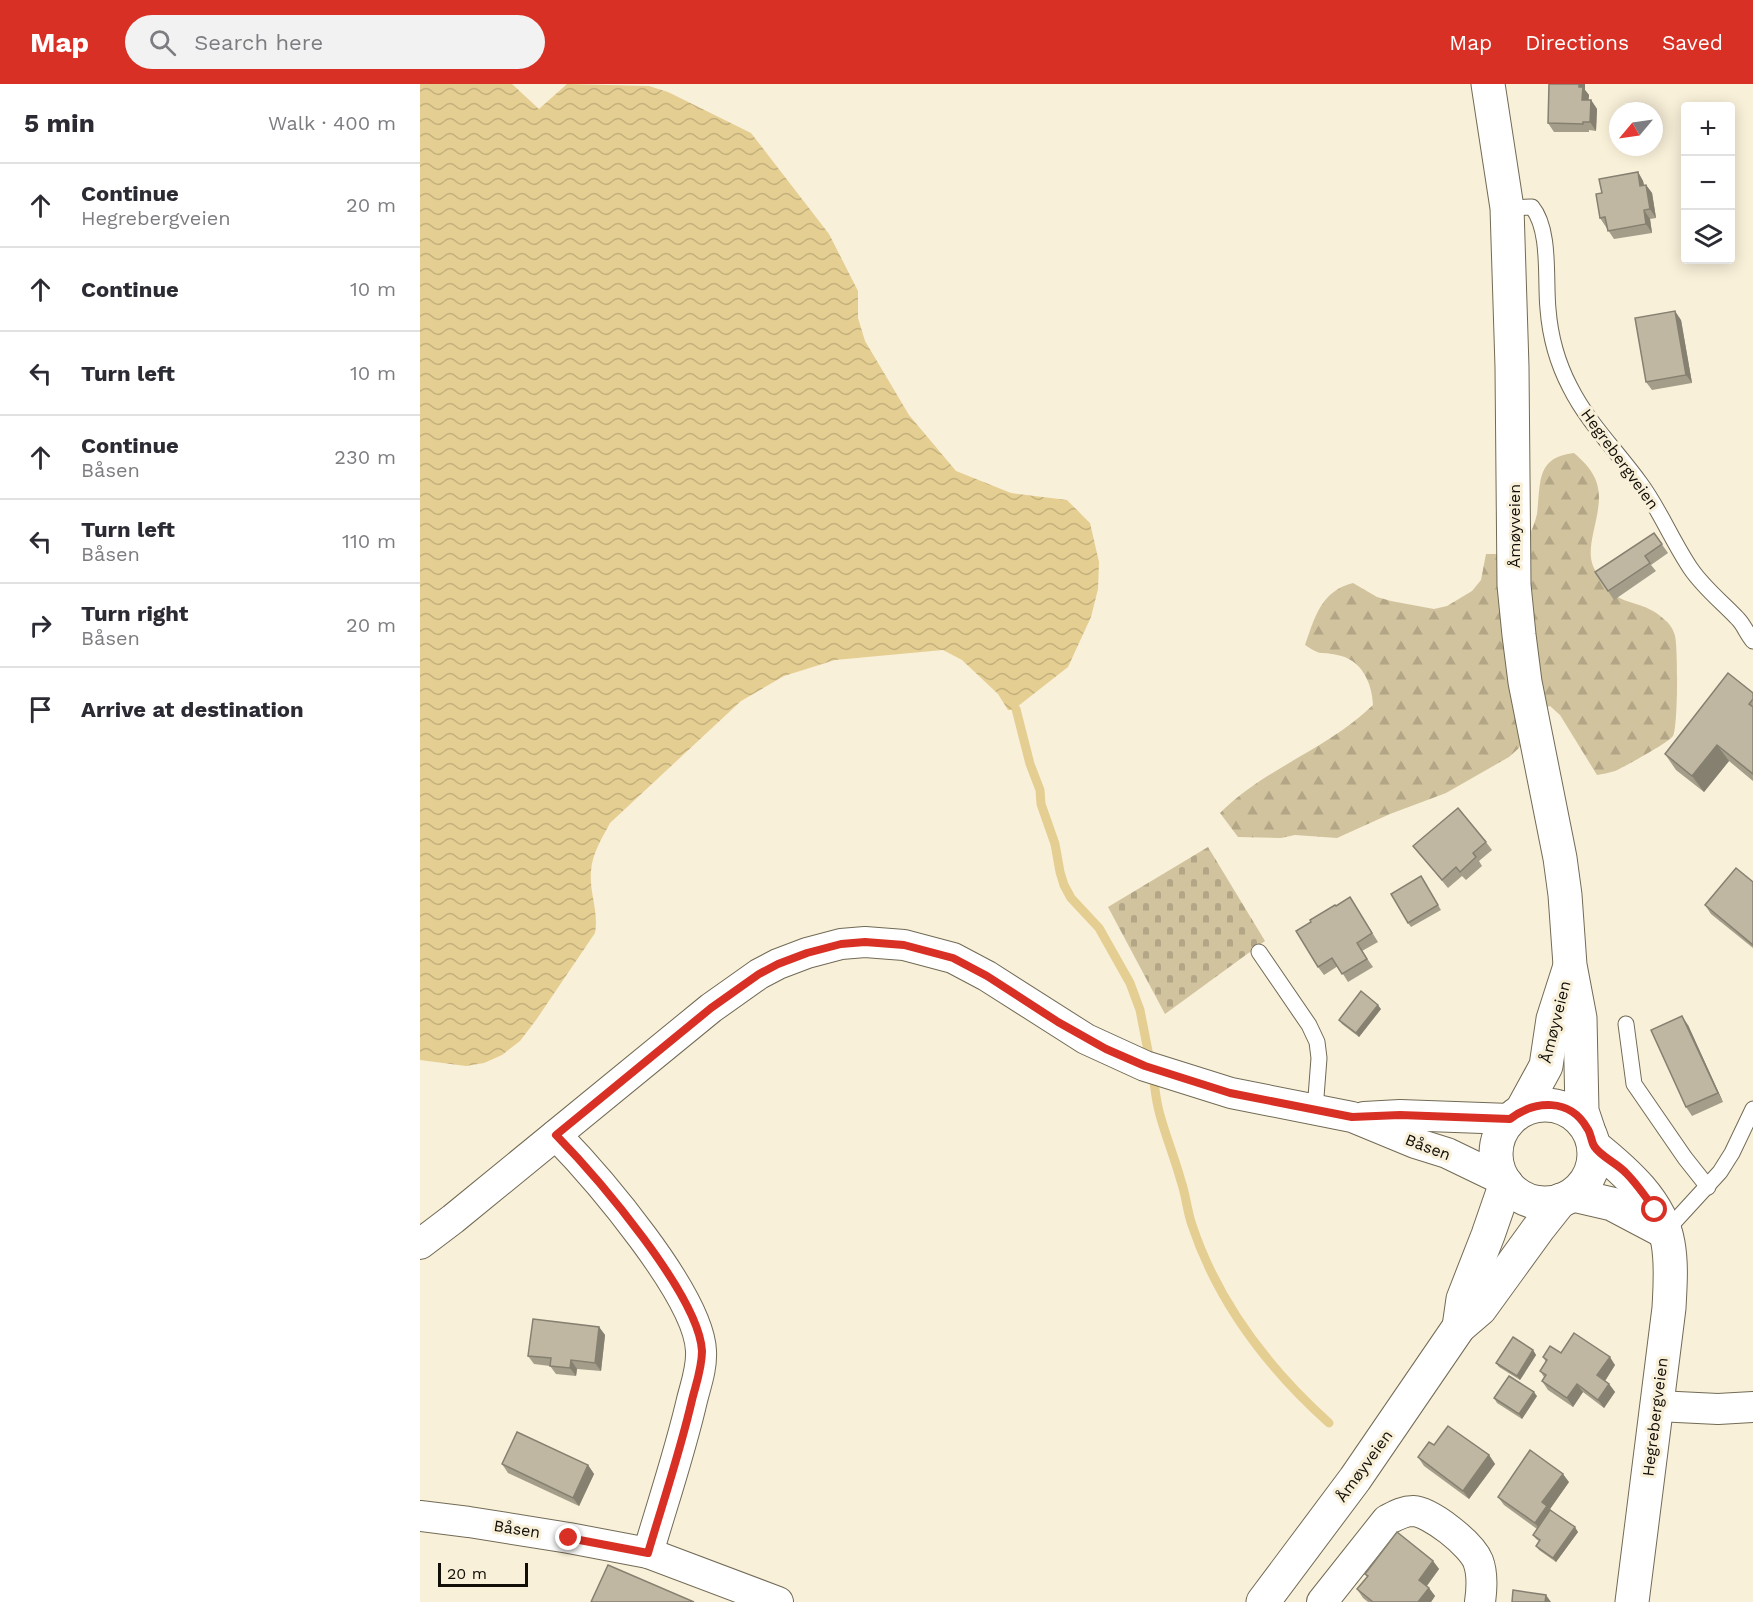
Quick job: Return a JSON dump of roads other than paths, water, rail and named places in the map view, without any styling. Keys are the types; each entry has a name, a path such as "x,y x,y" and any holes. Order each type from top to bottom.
{"main road":[{"name":"Åmøyveien","path":"1488,84 1507,207 1512,367 1514,585 1525,682 1560,858 1569,930 1570,965 1580,1017 1582,1111 1591,1137"},
{"name":"Åmøyveien","path":"1516,1114 1546,1066 1553,1020 1570,965"},
{"path":"1546,1104 1570,1111 1591,1137 1594,1160 1591,1174 1583,1186 1567,1198 1549,1203 1537,1203 1525,1199 1504,1181 1496,1159 1499,1137 1516,1114 1546,1104"},
{"name":"Hegrebergveien","path":"1591,1137 1626,1172 1655,1210 1669,1248 1671,1273 1632,1602"},
{"name":"Åmøyveien","path":"1459,1327 1463,1299 1488,1235 1504,1181"},
{"name":"Åmøyveien","path":"1263,1602 1355,1479 1459,1327 1480,1309 1538,1229 1567,1198"},
{"path":"1567,1198 1612,1204 1665,1232"}],"street":[{"name":"Båsen","path":"420,1244 711,1008 759,974 807,953 841,944 865,942 904,945 953,958 987,976 1086,1039 1145,1066 1230,1093 1352,1117 1415,1143 1447,1153 1504,1181"},
{"name":"Båsen","path":"1352,1117 1516,1114"},
{"path":"556,1135 579,1159 637,1231 673,1281 692,1314 700,1343 701,1365 688,1419 648,1553"},
{"path":"1657,1406 1718,1409 1753,1407"},
{"path":"1322,1602 1387,1520 1414,1511 1428,1515 1467,1545 1477,1559 1482,1579 1480,1602"},
{"name":"Båsen","path":"420,1516 525,1531 648,1553 778,1602"}],"lane":[{"name":"Hegrebergveien","path":"1507,207 1532,207 1538,215 1543,233 1548,311 1562,369 1570,387 1590,420 1654,502 1691,569 1740,621 1753,641"},
{"path":"1259,952 1309,1026 1317,1042 1319,1058 1315,1110"},
{"path":"1626,1024 1634,1084 1708,1187"},
{"path":"1665,1232 1708,1187 1732,1153 1753,1109"}],"water":[{"path":"420,84 512,84 539,109 567,84 649,86 668,92 751,133 829,234 858,291 858,318 865,341 909,415 956,471 1011,493 1067,500 1090,523 1099,562 1098,589 1091,617 1068,667 1013,710 1008,710 998,694 962,660 943,650 835,660 784,676 741,701 610,823 598,846 592,865 595,933 520,1041 502,1055 484,1063 466,1066 420,1060"}],"waterway":[{"path":"1016,709 1030,764 1040,790 1041,804 1055,844 1064,885 1071,898 1099,928 1130,983 1140,1010 1150,1061"},
{"path":"1153,1075 1159,1110 1183,1186 1190,1220 1216,1281 1231,1308 1266,1357 1329,1423"}]}
